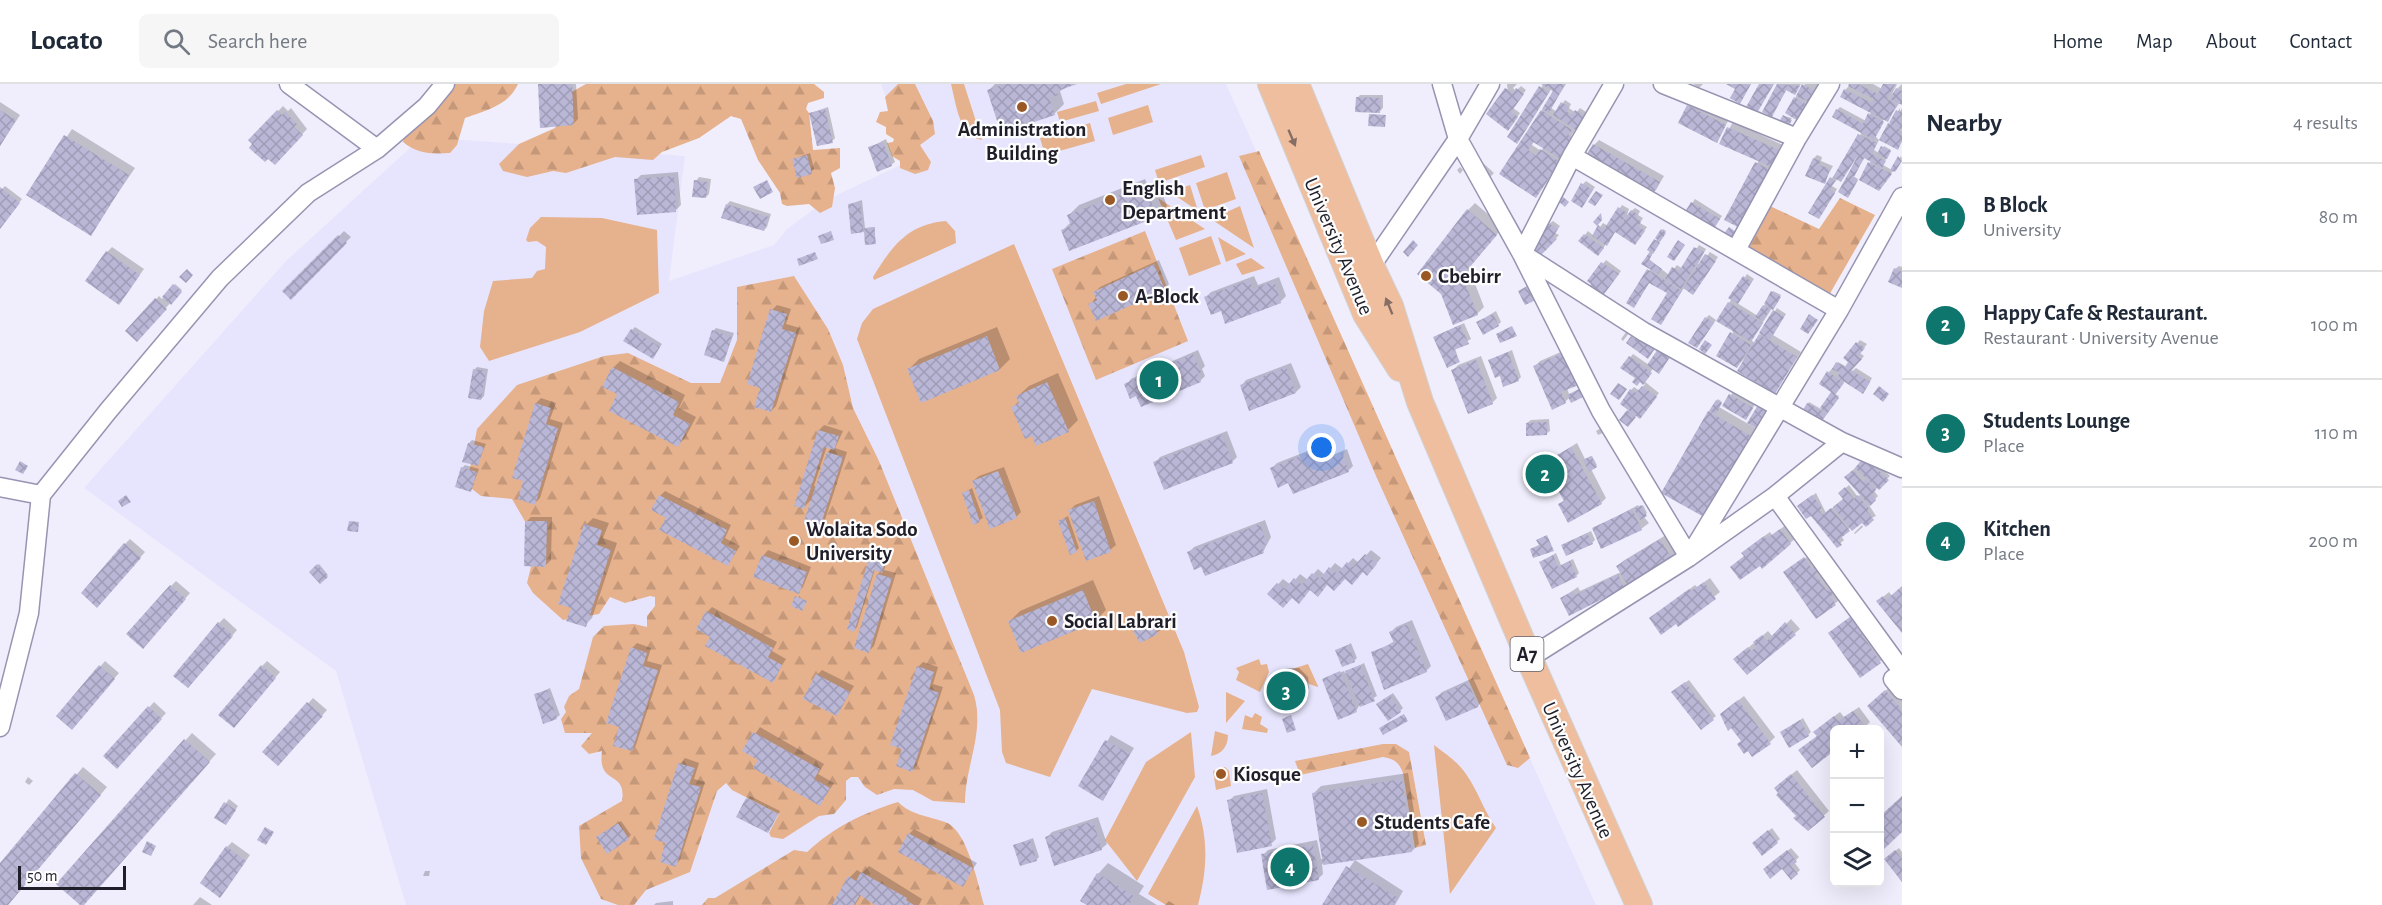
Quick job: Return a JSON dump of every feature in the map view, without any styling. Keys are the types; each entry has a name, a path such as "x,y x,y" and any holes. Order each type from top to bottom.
{"highway":[{"name":"University Avenue","path":"1270,84 1366,314 1420,402"},
{"name":"University Avenue","path":"1296,84 1371,266 1390,306 1420,402 1528,658 1639,905"}],"street":[{"path":"289,84 377,148"},
{"path":"0,727 29,613 41,495 220,278 308,193 377,148 427,106 445,84"},
{"path":"1442,84 1458,140 1522,254 1601,411 1689,557"},
{"path":"1371,266 1458,140 1490,84"},
{"path":"1522,254 1572,156 1614,84"},
{"path":"1663,84 1797,138"},
{"path":"1736,250 1797,138 1830,84"},
{"path":"1572,156 1839,310"},
{"path":"1689,557 1839,310 1895,227 1902,196"},
{"path":"1522,254 1644,332 1842,442 1902,468"},
{"path":"1528,658 1689,557 1775,496 1842,442"},
{"path":"0,487 41,495"},
{"path":"1775,496 1902,672 1893,680 1902,690"}],"shaded area":[{"name":"Wolaita Sodo University","path":"881,84 1226,84 1596,905 406,905 336,671 84,488 286,261 422,137 685,156 669,281 774,245 787,229 826,200 909,161"}],"green space":[{"path":"441,84 518,84 502,102 465,118 457,145 450,153 419,151 403,142 407,125"},
{"path":"586,84 814,84 824,92 824,98 808,103 806,109 809,113 813,150 840,148 840,168 831,173 835,188 832,207 820,213 809,204 787,206 782,204 780,193 758,160 741,119 731,116 699,138 662,152 653,160 615,157 566,173 553,171 527,177 503,171 499,164 519,144 555,128 568,94"},
{"path":"898,84 915,84 933,121 935,134 920,145 931,162 928,170 915,174 900,168 900,161 892,156 887,143 893,142 894,139 886,134 886,127 876,122 880,112 888,111 885,97"},
{"path":"951,84 964,84 982,140 974,138 963,126"},
{"path":"1126,84 1161,84 1101,104 1097,93"},
{"path":"1096,101 1099,111 1060,122 1057,112"},
{"path":"1148,105 1153,122 1113,135 1108,118"},
{"path":"1090,123 1095,141 1045,155 1040,138"},
{"path":"1259,151 1530,758 1518,768 1507,765 1376,476 1239,156"},
{"path":"1201,155 1205,167 1159,183 1155,170"},
{"path":"1227,172 1236,199 1205,210 1196,183"},
{"path":"1190,185 1198,211 1170,192"},
{"path":"1158,198 1205,229 1176,240"},
{"path":"1840,198 1875,215 1828,297 1748,246 1770,206 1819,229"},
{"path":"1240,206 1254,248 1211,219"},
{"path":"541,217 602,218 657,230 659,293 580,332 489,361 480,347 484,311 493,281 532,278 537,271 545,269 546,247 537,241 528,242 526,240 530,228"},
{"path":"946,221 955,231 956,243 874,280 873,277 880,266 902,238 921,227"},
{"path":"1145,231 1188,341 1096,380 1052,269"},
{"path":"1211,236 1221,264 1189,276 1179,248"},
{"path":"1218,237 1246,254 1226,262"},
{"path":"1014,244 1184,652 1199,707 1197,712 1187,713 1092,689 1050,777 1006,763 1002,752 1000,710 857,339 862,323 873,309"},
{"path":"1251,258 1265,268 1242,275 1236,264"},
{"path":"794,276 828,329 843,365 853,408 879,461 974,695 977,709 976,736 965,803 933,801 913,790 894,789 877,795 865,787 858,777 851,777 846,781 846,800 834,814 819,816 783,839 771,837 769,833 779,814 732,790 726,783 717,791 690,872 646,890 634,905 618,905 601,899 581,858 579,826 622,801 622,791 617,781 604,770 602,751 589,754 581,746 592,733 565,733 561,719 566,712 564,707 569,696 579,689 593,637 604,626 634,624 647,627 647,616 655,606 655,597 650,596 625,603 610,597 599,614 563,620 533,593 527,583 537,542 512,499 481,496 467,485 477,429 517,385 604,356 628,353 691,383 720,383 737,340 737,287"},
{"path":"1259,659 1261,665 1267,664 1269,672 1260,692 1236,680 1239,672 1236,668"},
{"path":"1308,664 1318,687 1309,684 1303,676 1292,669"},
{"path":"1226,692 1245,701 1226,723"},
{"path":"1255,713 1262,717 1260,724 1268,729 1267,733 1242,729 1245,715 1252,718"},
{"path":"1215,731 1228,735 1228,739 1221,751 1211,756"},
{"path":"1191,732 1195,777 1137,881 1105,840 1146,762"},
{"path":"1383,744 1396,744 1409,752 1426,845 1415,848 1403,773 1396,762 1383,757 1300,775 1295,761"},
{"path":"1434,745 1452,758 1463,770 1496,828 1450,894"},
{"path":"1225,767 1229,771 1231,786 1216,790 1213,771"},
{"path":"898,802 914,812 945,822 960,835 975,871 984,905 702,905 708,898 715,898 794,850 807,852 828,835 850,822"},
{"path":"1197,806 1205,843 1203,880 1198,905 1166,905 1148,894"}],"building":[{"path":"538,84 572,84 574,125 540,128"},
{"name":"Administration Building","path":"1005,84 1077,84 1057,91 1058,95 1049,98 1055,115 1001,133 987,90"},
{"path":"1541,84 1565,84 1549,113 1542,109 1553,91"},
{"path":"1726,84 1751,84 1740,104 1730,98 1735,89"},
{"path":"1759,84 1774,84 1757,113 1746,107"},
{"path":"1777,84 1800,86 1795,95 1786,90 1772,117 1762,112"},
{"path":"1802,84 1817,92 1811,103 1796,96"},
{"path":"1858,84 1878,94 1883,84 1895,84 1887,99 1897,104 1888,122 1840,97 1844,89 1872,103 1874,99 1848,86"},
{"path":"1539,86 1549,92 1517,144 1507,137"},
{"path":"1505,88 1513,93 1516,88 1524,94 1511,112 1518,117 1508,131 1486,114"},
{"path":"1896,88 1902,91 1902,105 1890,99"},
{"path":"1356,97 1381,98 1380,113 1355,112"},
{"path":"1794,97 1809,106 1800,122 1785,113"},
{"path":"1561,102 1569,107 1567,112 1572,115 1575,110 1584,116 1576,130 1553,115"},
{"path":"1687,105 1726,125 1717,143 1678,123"},
{"path":"1902,108 1902,130 1889,123 1896,110 1900,112"},
{"path":"825,109 833,143 817,146 809,113"},
{"path":"1836,109 1863,124 1868,113 1884,122 1874,140 1832,117"},
{"path":"0,110 16,120 0,146"},
{"path":"277,110 282,115 285,112 297,124 294,127 303,135 275,165 268,159 265,162 249,148 252,144 248,140"},
{"path":"1541,110 1572,130 1568,135 1572,137 1559,158 1533,142 1528,150 1536,156 1540,149 1560,162 1536,198 1499,174"},
{"path":"1369,114 1386,115 1385,127 1368,126"},
{"path":"1783,115 1792,120 1788,127 1779,122"},
{"path":"1888,123 1902,131 1902,141 1898,150 1879,140"},
{"path":"1727,127 1781,151 1774,168 1719,144"},
{"path":"1858,134 1877,143 1872,154 1886,161 1882,168 1864,158 1854,177 1848,174 1858,155 1841,182 1833,177"},
{"path":"64,135 129,175 91,236 26,195"},
{"path":"883,142 892,166 877,172 868,147"},
{"path":"1593,144 1660,182 1651,197 1584,159"},
{"path":"1881,146 1891,151 1887,159 1877,154"},
{"path":"807,155 812,174 797,178 792,159"},
{"path":"1898,156 1902,161 1895,172 1890,170"},
{"path":"1813,158 1820,161 1819,165 1830,169 1825,184 1805,176"},
{"path":"1755,162 1772,171 1742,229 1724,220"},
{"path":"1868,162 1892,174 1879,191 1859,180"},
{"path":"1848,174 1858,180 1848,198 1838,192"},
{"path":"674,176 676,212 637,215 634,179"},
{"path":"1830,177 1835,181 1830,189 1835,193 1819,219 1808,213"},
{"path":"694,180 708,182 706,198 692,197"},
{"path":"767,180 773,192 760,199 753,187"},
{"path":"1581,183 1593,190 1582,208 1571,201"},
{"path":"0,187 20,203 0,229"},
{"path":"1135,189 1139,200 1149,196 1157,217 1069,251 1061,230 1071,226 1067,215"},
{"path":"1596,191 1603,195 1595,206 1588,202"},
{"path":"1562,196 1569,202 1565,207 1558,201"},
{"path":"1691,202 1720,219 1712,232 1683,215"},
{"path":"860,203 863,229 874,227 876,244 865,245 864,232 851,234 848,204"},
{"path":"726,204 769,217 764,231 721,218"},
{"path":"1618,207 1627,213 1619,227 1631,210 1638,215 1636,218 1641,222 1638,226 1645,231 1635,245 1615,232 1607,246 1592,236 1598,225 1604,229"},
{"path":"1467,209 1497,235 1462,276 1478,315 1453,325 1441,294 1417,274"},
{"path":"1601,213 1602,220 1597,226 1593,222"},
{"path":"1548,223 1558,229 1553,237 1557,239 1539,257 1530,251"},
{"path":"1729,227 1739,234 1734,242 1723,235"},
{"path":"1661,229 1666,233 1660,242 1655,238"},
{"path":"831,231 834,240 821,244 818,236"},
{"path":"1584,234 1604,248 1598,256 1578,241"},
{"path":"338,235 347,243 291,300 282,291"},
{"path":"1654,239 1660,243 1653,254 1647,250"},
{"path":"1413,240 1418,245 1408,257 1403,252"},
{"path":"1678,240 1685,245 1674,261 1667,257"},
{"path":"1694,247 1704,252 1681,289 1665,279 1672,267 1679,271"},
{"path":"106,251 140,275 119,305 85,281"},
{"path":"815,252 818,259 799,266 797,259"},
{"path":"1649,253 1652,255 1649,260 1662,269 1658,274 1641,264"},
{"path":"1705,254 1716,261 1693,295 1683,288"},
{"path":"1601,262 1619,274 1602,297 1589,288 1591,284 1587,281"},
{"name":"A-Block","path":"1154,264 1165,290 1096,321 1088,304 1097,300 1093,292"},
{"path":"1894,268 1902,272 1902,288 1888,282"},
{"path":"187,269 193,275 186,283 179,277"},
{"path":"1647,269 1682,291 1661,325 1651,319 1667,293 1649,283 1634,308 1626,303"},
{"path":"1743,276 1752,282 1738,304 1728,298"},
{"path":"1249,280 1253,289 1274,281 1281,303 1225,324 1221,311 1211,315 1204,297"},
{"path":"173,284 182,292 171,305 162,297"},
{"path":"1529,285 1536,300 1525,305 1518,291"},
{"path":"1771,291 1781,297 1773,310 1764,304"},
{"path":"155,298 167,309 137,342 125,331"},
{"path":"1728,302 1763,323 1751,342 1716,321"},
{"path":"1763,305 1770,309 1763,321 1755,317"},
{"path":"770,309 787,314 782,329 796,333 771,412 754,407 760,388 747,384"},
{"path":"1773,310 1784,317 1770,340 1759,333"},
{"path":"1493,314 1499,326 1483,335 1476,322"},
{"path":"1809,314 1818,320 1808,334 1800,329"},
{"path":"1705,317 1714,323 1697,348 1688,343"},
{"path":"1460,325 1469,344 1454,350 1460,362 1447,368 1433,337"},
{"path":"1512,326 1517,336 1500,343 1496,334"},
{"path":"631,329 660,347 653,359 623,341"},
{"path":"712,330 732,337 724,362 704,355"},
{"path":"1730,332 1751,345 1737,368 1716,356"},
{"path":"1637,334 1656,347 1648,359 1626,343 1631,336 1635,339"},
{"path":"1759,334 1797,357 1775,394 1737,371"},
{"path":"987,336 1000,370 921,403 907,369"},
{"path":"1705,340 1712,345 1705,354 1699,349"},
{"path":"1856,342 1865,348 1858,356 1862,359 1851,370 1870,382 1863,394 1837,377 1840,373 1832,369 1836,362 1845,367 1848,362 1843,358"},
{"path":"1658,349 1670,357 1659,374 1647,365"},
{"path":"1508,352 1519,381 1503,387 1500,376 1495,378 1488,360"},
{"path":"1565,352 1579,385 1561,392 1566,403 1552,410 1533,366"},
{"path":"1193,354 1201,372 1197,374 1201,382 1141,407 1136,396 1130,399 1124,384"},
{"path":"1629,356 1652,373 1643,385 1640,382 1637,386 1632,382 1635,378 1620,368"},
{"path":"1476,360 1493,404 1468,414 1451,370"},
{"path":"612,367 679,402 673,415 690,424 678,447 609,411 617,394 602,387"},
{"path":"1286,367 1296,393 1249,411 1240,385"},
{"path":"473,369 486,371 481,400 468,398"},
{"path":"1827,371 1844,383 1835,395 1839,398 1822,421 1818,418 1823,410 1820,408 1831,392 1819,384"},
{"path":"1047,382 1069,432 1036,446 1032,436 1025,439 1011,407 1019,403 1016,396"},
{"path":"1618,383 1627,389 1619,400 1610,394"},
{"path":"1642,386 1657,397 1640,419 1620,404 1630,389 1636,393"},
{"path":"1879,386 1889,394 1883,402 1873,394"},
{"path":"1581,388 1585,396 1571,403 1567,395"},
{"path":"1729,394 1753,408 1746,420 1722,406"},
{"path":"1716,400 1722,403 1716,414 1709,411"},
{"path":"535,403 551,408 546,424 558,428 535,505 518,499 523,481 512,478"},
{"path":"1807,403 1822,411 1818,418 1803,410"},
{"path":"1758,405 1769,411 1757,429 1747,423"},
{"path":"1627,410 1636,417 1628,427 1619,420"},
{"path":"1708,411 1751,436 1704,517 1661,493"},
{"path":"1547,422 1547,435 1526,436 1526,423"},
{"path":"818,430 839,436 834,450 824,447 804,509 794,506"},
{"path":"1222,435 1233,463 1164,490 1153,462"},
{"path":"468,443 484,447 478,466 462,462"},
{"path":"1571,447 1602,504 1568,523 1558,504 1564,501 1543,463"},
{"path":"1318,449 1322,461 1342,453 1349,472 1293,494 1288,483 1278,488 1270,468"},
{"path":"827,452 843,457 819,530 803,524"},
{"path":"1591,456 1597,467 1589,472 1583,460"},
{"path":"1864,457 1889,480 1879,490 1855,468"},
{"path":"20,461 28,466 23,474 15,470"},
{"path":"461,467 477,472 471,492 455,487"},
{"path":"1853,470 1863,482 1866,479 1876,490 1872,494 1876,500 1870,506 1844,477"},
{"path":"998,471 1017,518 990,529 972,481"},
{"path":"1845,487 1854,499 1858,495 1869,509 1867,511 1874,520 1866,527 1862,523 1852,531 1833,507 1843,499 1838,493"},
{"path":"969,490 980,522 973,525 962,493"},
{"path":"126,495 131,502 122,507 118,501"},
{"path":"659,495 727,530 721,543 736,551 728,566 659,530 666,518 651,510"},
{"path":"1812,495 1822,508 1819,510 1822,515 1831,508 1850,531 1838,540 1842,545 1837,548 1811,516 1806,519 1797,506"},
{"path":"1094,501 1111,552 1086,561 1068,510"},
{"path":"1641,505 1647,516 1640,520 1634,509"},
{"path":"1632,509 1642,530 1601,549 1592,528"},
{"path":"1065,518 1077,552 1070,555 1058,521"},
{"path":"349,521 359,522 358,532 347,531"},
{"path":"525,521 547,521 546,567 524,566"},
{"path":"584,524 602,530 597,545 611,550 586,627 566,621 571,608 558,604"},
{"path":"1260,524 1267,544 1261,546 1264,553 1205,576 1201,567 1194,570 1187,552"},
{"path":"1780,529 1791,544 1762,569 1760,566 1740,580 1730,567 1744,556 1741,553 1764,536 1766,539"},
{"path":"1587,533 1593,544 1566,556 1561,545"},
{"path":"1547,535 1554,551 1533,558 1530,549 1539,545 1536,540"},
{"path":"1660,539 1674,562 1630,589 1616,566"},
{"path":"124,543 141,558 97,608 81,593"},
{"path":"1365,554 1377,564 1367,576 1363,572 1352,585 1345,579 1334,591 1327,585 1318,597 1310,590 1299,604 1292,598 1283,608 1267,594 1277,583 1285,589 1294,578 1302,585 1312,573 1320,579 1329,567 1337,574 1347,562 1353,567"},
{"path":"762,555 807,572 799,594 753,577"},
{"path":"870,555 886,560 882,573 874,570 854,632 847,629"},
{"path":"1553,555 1558,567 1570,561 1577,577 1552,589 1539,562"},
{"path":"1804,557 1812,569 1814,567 1818,572 1815,574 1827,591 1830,589 1834,594 1830,596 1836,605 1816,619 1783,572"},
{"path":"317,564 328,577 320,584 309,572"},
{"path":"877,574 892,578 869,653 854,648"},
{"path":"1618,574 1624,588 1569,616 1560,598 1573,591 1575,595"},
{"path":"1704,582 1716,599 1678,627 1676,624 1661,635 1649,618 1689,589 1691,591"},
{"path":"170,585 186,599 143,649 126,634"},
{"path":"1902,586 1902,633 1876,601 1883,596 1886,600"},
{"name":"Social Labrari","path":"1083,590 1096,622 1021,653 1008,621"},
{"path":"795,596 807,601 802,611 791,606"},
{"path":"706,611 773,648 768,657 782,665 773,683 705,646 710,637 696,629"},
{"path":"1850,617 1881,663 1860,678 1828,633"},
{"path":"1152,621 1158,634 1140,643 1133,631"},
{"path":"218,622 233,636 188,688 173,676"},
{"path":"1785,622 1796,635 1747,675 1733,659 1748,647 1751,651 1757,647 1753,642 1762,635 1767,641"},
{"path":"1407,624 1427,672 1384,690 1371,652 1394,643 1389,632"},
{"path":"1348,645 1355,662 1342,667 1335,650"},
{"path":"631,647 647,653 643,666 658,670 632,751 613,746 619,727 606,723"},
{"path":"99,665 115,679 72,730 56,716"},
{"path":"261,665 276,678 234,728 218,715"},
{"path":"1360,665 1375,701 1360,707 1345,671"},
{"path":"917,666 934,672 929,689 939,693 912,772 896,766 902,749 890,745"},
{"path":"1286,671 1299,677 1305,690 1299,703 1286,709 1273,703 1267,690 1273,677"},
{"path":"1340,671 1357,712 1338,720 1322,679"},
{"path":"816,674 850,692 837,716 803,699"},
{"path":"1468,682 1478,707 1446,721 1435,697"},
{"path":"1685,682 1714,720 1701,730 1671,692"},
{"path":"547,690 557,719 543,724 534,694"},
{"path":"1885,690 1902,710 1902,747 1884,725 1867,706"},
{"path":"1390,695 1401,712 1388,721 1376,704"},
{"path":"1738,700 1771,744 1752,757 1748,751 1744,754 1737,744 1741,741 1731,728 1728,731 1720,714"},
{"path":"307,702 323,716 278,766 262,752"},
{"path":"148,706 162,719 117,769 103,756"},
{"path":"1853,711 1864,725 1830,725 1830,754 1812,768 1798,750 1817,736 1813,732 1834,716 1838,721"},
{"path":"1404,714 1408,721 1383,735 1379,728"},
{"path":"1291,715 1296,730 1287,733 1282,719"},
{"path":"1800,720 1809,736 1789,748 1780,732"},
{"path":"753,732 820,769 814,779 830,788 820,806 753,768 758,760 742,751"},
{"path":"184,739 210,762 84,905 80,905 56,884"},
{"path":"1105,740 1130,754 1103,801 1078,786"},
{"path":"678,763 695,768 689,784 701,787 676,867 660,862 665,843 654,839"},
{"path":"75,773 101,795 8,905 0,905 0,863"},
{"path":"1791,774 1825,817 1808,831 1793,818 1796,816 1776,795 1778,793 1774,788"},
{"name":"Students Cafe","path":"1402,779 1412,852 1323,865 1312,793"},
{"path":"1262,793 1272,846 1237,853 1227,800"},
{"path":"1902,796 1902,832 1884,849 1884,833 1884,812"},
{"path":"746,798 778,814 768,833 736,817"},
{"path":"224,802 236,810 226,825 214,818"},
{"path":"1093,821 1102,850 1054,866 1045,837"},
{"path":"618,823 629,839 607,854 596,837"},
{"path":"265,827 274,832 266,845 257,840"},
{"path":"1768,830 1778,843 1762,856 1752,843"},
{"path":"908,833 973,868 963,887 898,852"},
{"path":"1030,840 1037,861 1020,866 1013,845"},
{"path":"147,841 156,846 151,856 142,852"},
{"path":"1313,845 1319,880 1267,890 1261,854"},
{"path":"226,846 246,861 220,898 200,883"},
{"path":"1787,850 1797,862 1791,866 1798,874 1791,880 1782,869 1770,879 1763,869"},
{"path":"1895,850 1902,859 1902,882 1884,859"},
{"path":"1346,866 1398,898 1393,905 1322,905"},
{"path":"861,872 907,898 906,900 914,905 875,905 860,895 854,905 832,905 848,876 856,881"},
{"path":"1097,873 1134,896 1129,905 1087,905 1080,901"}],"place":[{"name":"Administration Building","path":"1022,107"},
{"name":"English Department","path":"1110,200"},
{"name":"Cbebirr","path":"1426,276"},
{"name":"A-Block","path":"1123,296"},
{"name":"B Block","path":"1159,380"},
{"name":"Happy Cafe & Restaurant.","path":"1545,474"},
{"name":"Wolaita Sodo University","path":"794,541"},
{"name":"Social Labrari","path":"1052,621"},
{"name":"Students Lounge","path":"1286,691"},
{"name":"Kiosque","path":"1221,774"},
{"name":"Students Cafe","path":"1362,822"},
{"name":"Kitchen","path":"1290,867"}]}
